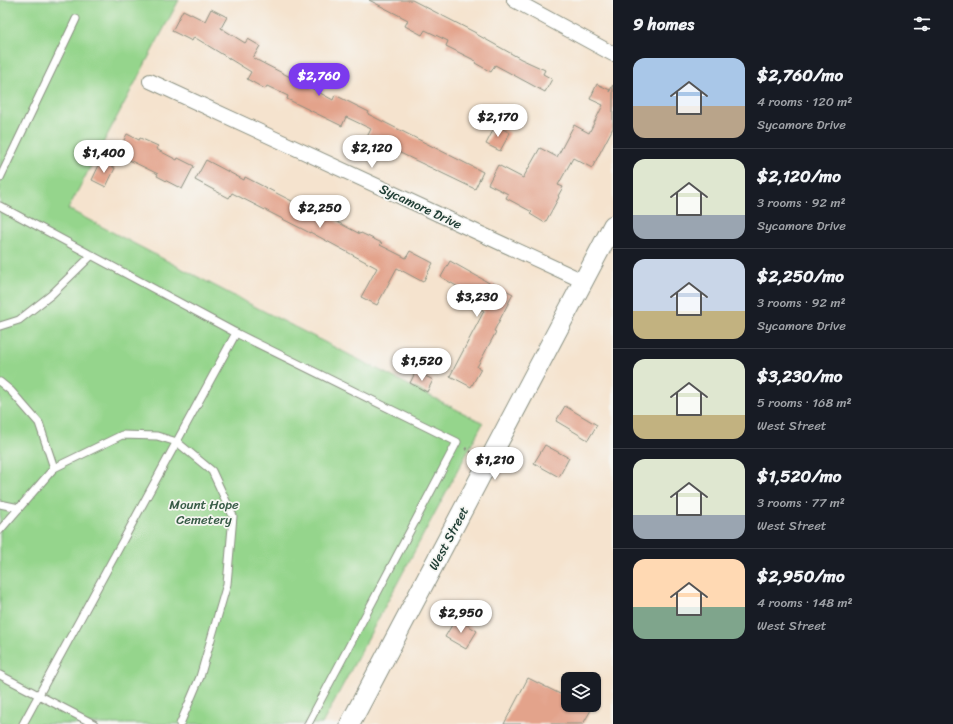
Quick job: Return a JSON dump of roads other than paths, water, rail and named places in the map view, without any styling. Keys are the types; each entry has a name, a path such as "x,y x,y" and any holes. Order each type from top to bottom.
{"main road":[{"name":"West Street","path":"350,724 613,225"}],"street":[{"path":"514,0 613,54"},
{"name":"Sycamore Drive","path":"150,81 583,281"}],"lane":[{"path":"0,178 76,18"},
{"path":"1,210 92,256 236,333 457,442 308,724"},
{"path":"0,326 19,320 51,295 92,256"},
{"path":"23,724 236,333"},
{"path":"0,382 11,391 39,423 54,468"},
{"path":"0,530 54,468 122,435 157,436 177,442 212,471 233,516 227,584 200,677 180,724"},
{"path":"0,504 19,508"},
{"path":"0,675 94,724"}],"park label":[{"name":"Mount Hope Cemetery","path":"204,512"}]}
